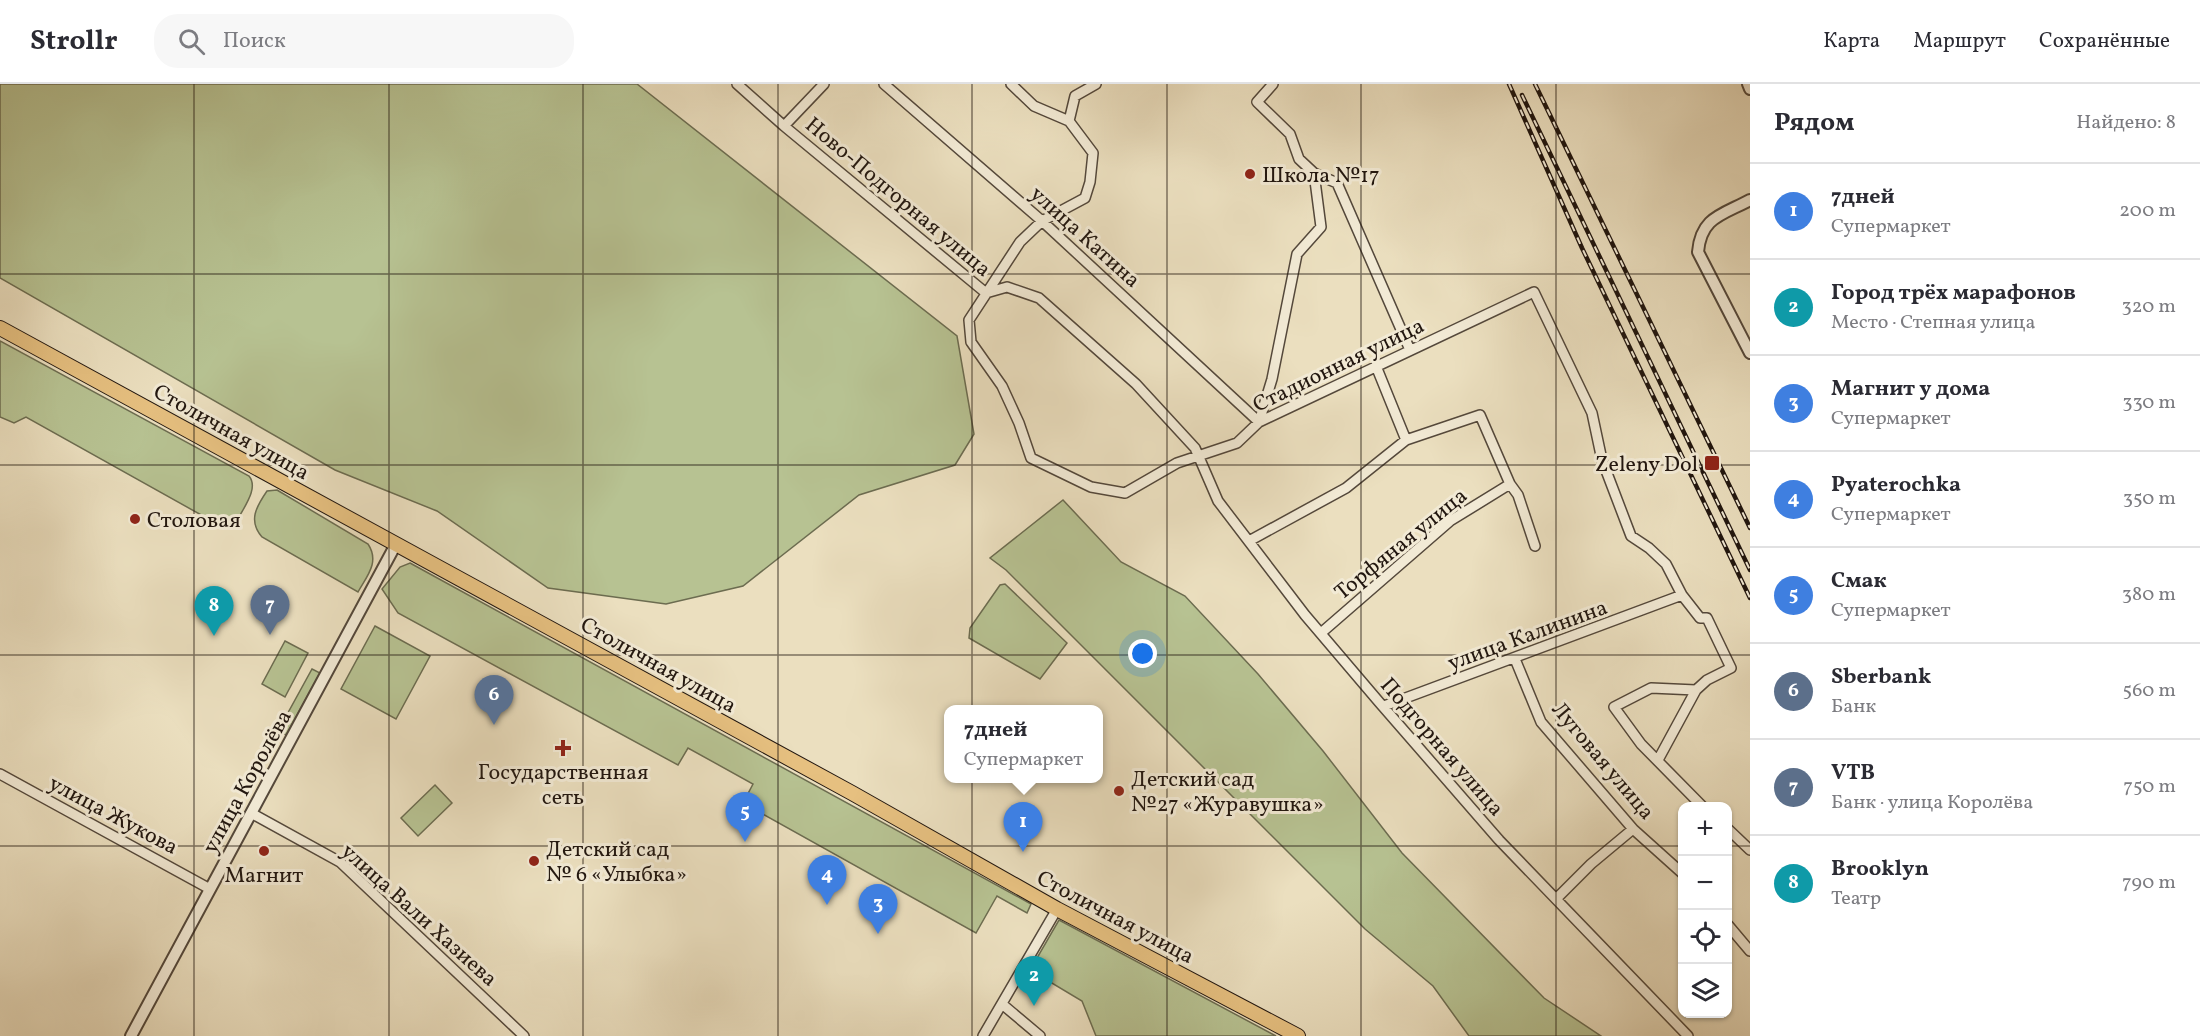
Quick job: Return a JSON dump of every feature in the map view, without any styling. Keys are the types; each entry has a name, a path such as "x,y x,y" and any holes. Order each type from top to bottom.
{"main road":[{"name":"Столичная улица","path":"0,328 852,793 1057,909 1298,1036"}],"street":[{"name":"Ново-Подгорная улица","path":"737,84 784,126 986,293 1007,287 1039,298 1136,384 1195,448 1199,457"},
{"path":"784,126 824,84"},
{"name":"улица Катина","path":"884,84 1042,221 1259,422"},
{"path":"986,293 1020,242 1042,221 1068,210 1085,198 1090,182 1093,153 1069,121 1034,106 1011,84"},
{"path":"1069,121 1074,96 1096,84"},
{"path":"1273,84 1257,102 1290,134 1299,159 1314,172 1337,183 1410,350"},
{"path":"1748,84 1750,89"},
{"path":"1259,422 1272,379 1296,254 1321,227 1314,172"},
{"path":"1750,200 1709,221 1700,234 1698,252 1750,353"},
{"name":"Стадионная улица","path":"986,293 969,320 971,342 1002,386 1019,423 1030,458 1090,487 1125,494 1177,463 1237,443 1259,422 1534,292 1592,413 1602,460 1630,536 1649,548 1666,564 1682,595"},
{"path":"1376,366 1406,440"},
{"path":"1249,541 1347,488 1406,440 1480,415 1510,484 1518,495 1535,546"},
{"name":"Подгорная улица","path":"1199,457 1218,501 1321,633 1499,840 1688,1036"},
{"name":"Торфяная улица","path":"1321,633 1450,521 1510,484"},
{"name":"улица Королёва","path":"131,1036 396,544"},
{"path":"1658,760 1696,690 1707,680 1731,668 1707,618 1700,618 1682,595"},
{"name":"улица Калинина","path":"1384,706 1682,595"},
{"name":"Луговая улица","path":"1515,659 1541,722 1633,829 1678,868"},
{"path":"1696,690 1651,688 1614,707 1627,728 1697,802"},
{"name":"улица Жукова","path":"0,774 210,888"},
{"name":"улица Вали Хазиева","path":"251,813 339,862 524,1036"},
{"path":"1557,898 1591,864 1633,829"},
{"path":"1732,833 1750,850"},
{"path":"983,1036 1057,909"},
{"path":"1732,930 1750,951"},
{"path":"1002,1004 1040,1036"}],"green space":[{"path":"0,84 637,84 957,336 974,434 955,465 859,495 743,586 666,604 548,588 437,511 335,470 0,278"},
{"path":"0,341 249,476 252,481 251,492 238,519 224,524 212,521 26,417 14,423 0,417"},
{"path":"277,490 368,544 373,557 371,569 358,592 262,537 255,525 255,514 267,491"},
{"path":"1063,500 1121,562 1185,596 1258,674 1323,751 1402,853 1544,998 1601,1036 1469,1036 1433,986 1365,929 1006,570 990,558"},
{"path":"410,563 1031,904 1027,913 997,896 976,933 743,803 753,784 688,748 678,765 398,613 382,589 400,567"},
{"path":"1005,584 1067,643 1040,679 969,638 970,628 1000,585"},
{"path":"375,626 430,656 396,719 341,689"},
{"path":"285,641 308,653 285,697 262,684"},
{"path":"312,669 320,673 286,735 278,731"},
{"path":"435,785 452,803 418,836 401,818"},
{"path":"1059,920 1276,1036 1096,1036 1082,1001 1030,970"}],"railway":[{"path":"1509,84 1582,248 1750,598"},
{"path":"1535,84 1750,528"},
{"path":"1522,95 1750,570"}],"place":[{"name":"Школа №17","path":"1250,174"},
{"name":"Zeleny Dol","path":"1712,463"},
{"name":"Столовая","path":"135,519"},
{"name":"VTB","path":"270,635"},
{"name":"Brooklyn","path":"214,636"},
{"name":"Sberbank","path":"494,725"},
{"name":"Государственная сеть","path":"563,748"},
{"name":"Детский сад №27 «Журавушка»","path":"1119,791"},
{"name":"Смак","path":"745,842"},
{"name":"Магнит","path":"264,851"},
{"name":"7дней","path":"1023,852"},
{"name":"Детский сад № 6 «Улыбка»","path":"534,861"},
{"name":"Pyaterochka","path":"827,905"},
{"name":"Магнит у дома","path":"878,934"},
{"name":"Город трёх марафонов","path":"1034,1006"}]}
